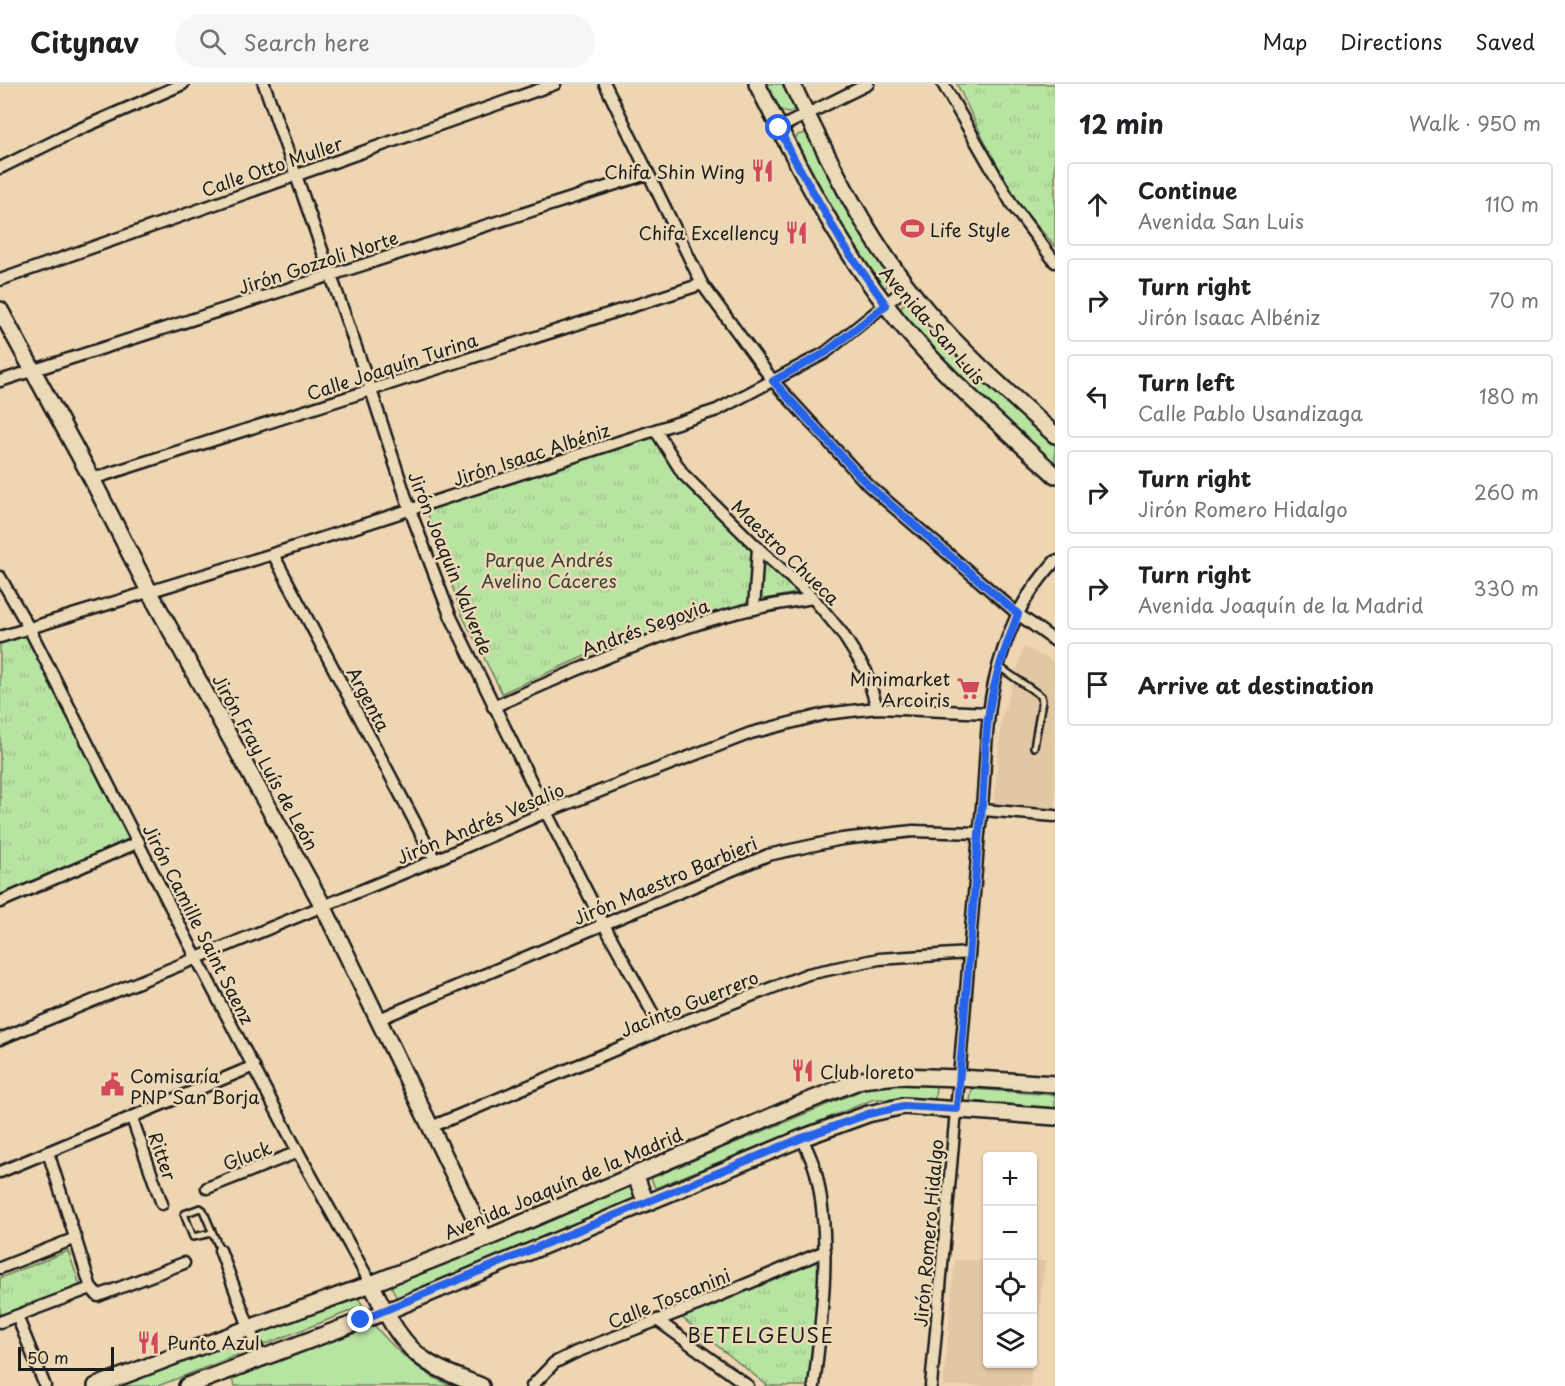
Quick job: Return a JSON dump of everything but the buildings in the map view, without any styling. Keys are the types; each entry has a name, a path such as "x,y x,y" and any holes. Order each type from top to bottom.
{"street":[{"path":"0,168 75,131 183,84"},
{"name":"Jirón Joaquin Valverde","path":"264,84 371,390 410,510 450,615 546,812 603,923 662,1030"},
{"name":"Calle Otto Muller","path":"0,280 555,84"},
{"path":"604,84 702,284 773,381 868,485 1018,614 1055,640"},
{"name":"Avenida San Luis","path":"757,84 793,157 844,246 886,305 967,395 1055,475"},
{"name":"Avenida San Luis","path":"792,84 835,172 864,222 907,287 968,356 1055,435"},
{"path":"779,128 868,84"},
{"path":"943,84 1014,206 1055,262"},
{"name":"Jirón Gozzoli Norte","path":"0,381 647,174"},
{"name":"Calle Joaquín Turina","path":"92,479 702,284"},
{"name":"Jirón Isaac Albéniz","path":"0,637 273,554 717,410 825,353 907,287"},
{"name":"Jirón Fray Luís de León","path":"0,310 92,479 149,591 323,906 485,1239"},
{"name":"Maestro Chueca","path":"656,431 683,474 813,598 842,633 866,671 877,708"},
{"path":"754,609 758,548"},
{"name":"Argenta","path":"273,554 435,860"},
{"name":"Jirón Romero Hidalgo","path":"931,1386 957,1109 979,833 983,810 989,713 998,666 1018,614 1031,590 1055,561"},
{"name":"Jirón Camille Saint Saenz","path":"0,577 29,628 298,1152 371,1284"},
{"name":"Andrés Segovia","path":"494,707 589,664 665,635 754,609 813,598"},
{"name":"Jirón Andrés Vesalio","path":"0,1039 546,812 751,733 825,714 877,708 989,713"},
{"path":"983,810 1055,816"},
{"name":"Jirón Maestro Barbieri","path":"379,1019 768,855 842,839 913,831 979,833"},
{"path":"0,902 139,842"},
{"name":"Jacinto Guerrero","path":"431,1127 662,1030 808,974 879,959 969,953"},
{"path":"0,1172 254,1066"},
{"name":"Avenida Joaquín de la Madrid","path":"96,1386 485,1239 789,1108 861,1080 898,1076 1055,1084"},
{"path":"188,1386 385,1312 802,1138 868,1114 904,1106 1055,1117"},
{"name":"Ritter","path":"132,1118 162,1204"},
{"path":"802,1138 816,1171 824,1215 825,1251 814,1386"},
{"path":"48,1152 91,1288 98,1296 184,1263"},
{"name":"Gluck","path":"207,1188 298,1152"},
{"path":"635,1174 646,1203"},
{"path":"0,1268 76,1238"},
{"path":"220,1250 261,1359"},
{"name":"Calle Toscanini","path":"532,1386 538,1377 554,1363 576,1352 825,1251"},
{"path":"371,1284 395,1329 409,1346 428,1363 481,1386"},
{"path":"0,1322 91,1288"},
{"path":"17,1316 45,1386"},
{"path":"657,1320 748,1386"}],"lane":[{"path":"998,666 1041,696 1034,747"},
{"path":"212,1233 193,1237 184,1214 202,1209 220,1250"}],"shaded area":[{"path":"1024,647 1055,662 1055,810 994,805 1001,720"},
{"path":"955,1260 983,1260 983,1368 1032,1368 1030,1386 943,1386"},
{"path":"1037,1261 1045,1261 1037,1328"}],"green space":[{"path":"765,84 783,84 793,103 794,110 788,113 782,111 772,99"},
{"path":"957,84 1055,84 1055,246 1019,205 992,157"},
{"path":"809,134 841,202 891,276 886,287 878,285 850,245 795,145 794,140 798,135"},
{"path":"911,302 1055,441 1055,466 975,392 918,333 901,312 902,305"},
{"name":"Parque Andrés Avelino Cáceres","path":"654,436 753,549 750,601 592,653 502,693 462,615 426,509"},
{"path":"761,554 806,591 759,600"},
{"path":"26,633 129,839 0,895 0,642"},
{"path":"874,1085 936,1085 935,1100 874,1099 655,1188 651,1178"},
{"path":"972,1089 1055,1095 1055,1108 970,1101"},
{"path":"632,1186 635,1198 397,1299 390,1283"},
{"path":"68,1251 80,1285 0,1317 0,1278"},
{"path":"822,1258 810,1386 768,1386 681,1317"},
{"path":"355,1292 363,1306 158,1386 113,1386"},
{"path":"374,1325 409,1360 451,1386 235,1386 231,1377"}],"place":[{"name":"Chifa Shin Wing","path":"763,171"},
{"name":"Life Style","path":"912,229"},
{"name":"Chifa Excellency","path":"797,232"},
{"name":"Minimarket Arcoiris","path":"968,688"},
{"name":"Club loreto","path":"802,1071"},
{"name":"Comisaría PNP San Borja","path":"112,1085"},
{"name":"Punto Azul","path":"149,1342"}],"district":[{"name":"BETELGEUSE","path":"761,1335"}],"route":[{"path":"361,1320 802,1138 868,1114 904,1106 957,1109 979,833 983,810 989,713 998,666 1018,614 868,485 773,381 825,353 886,305 844,246 779,128"}]}
